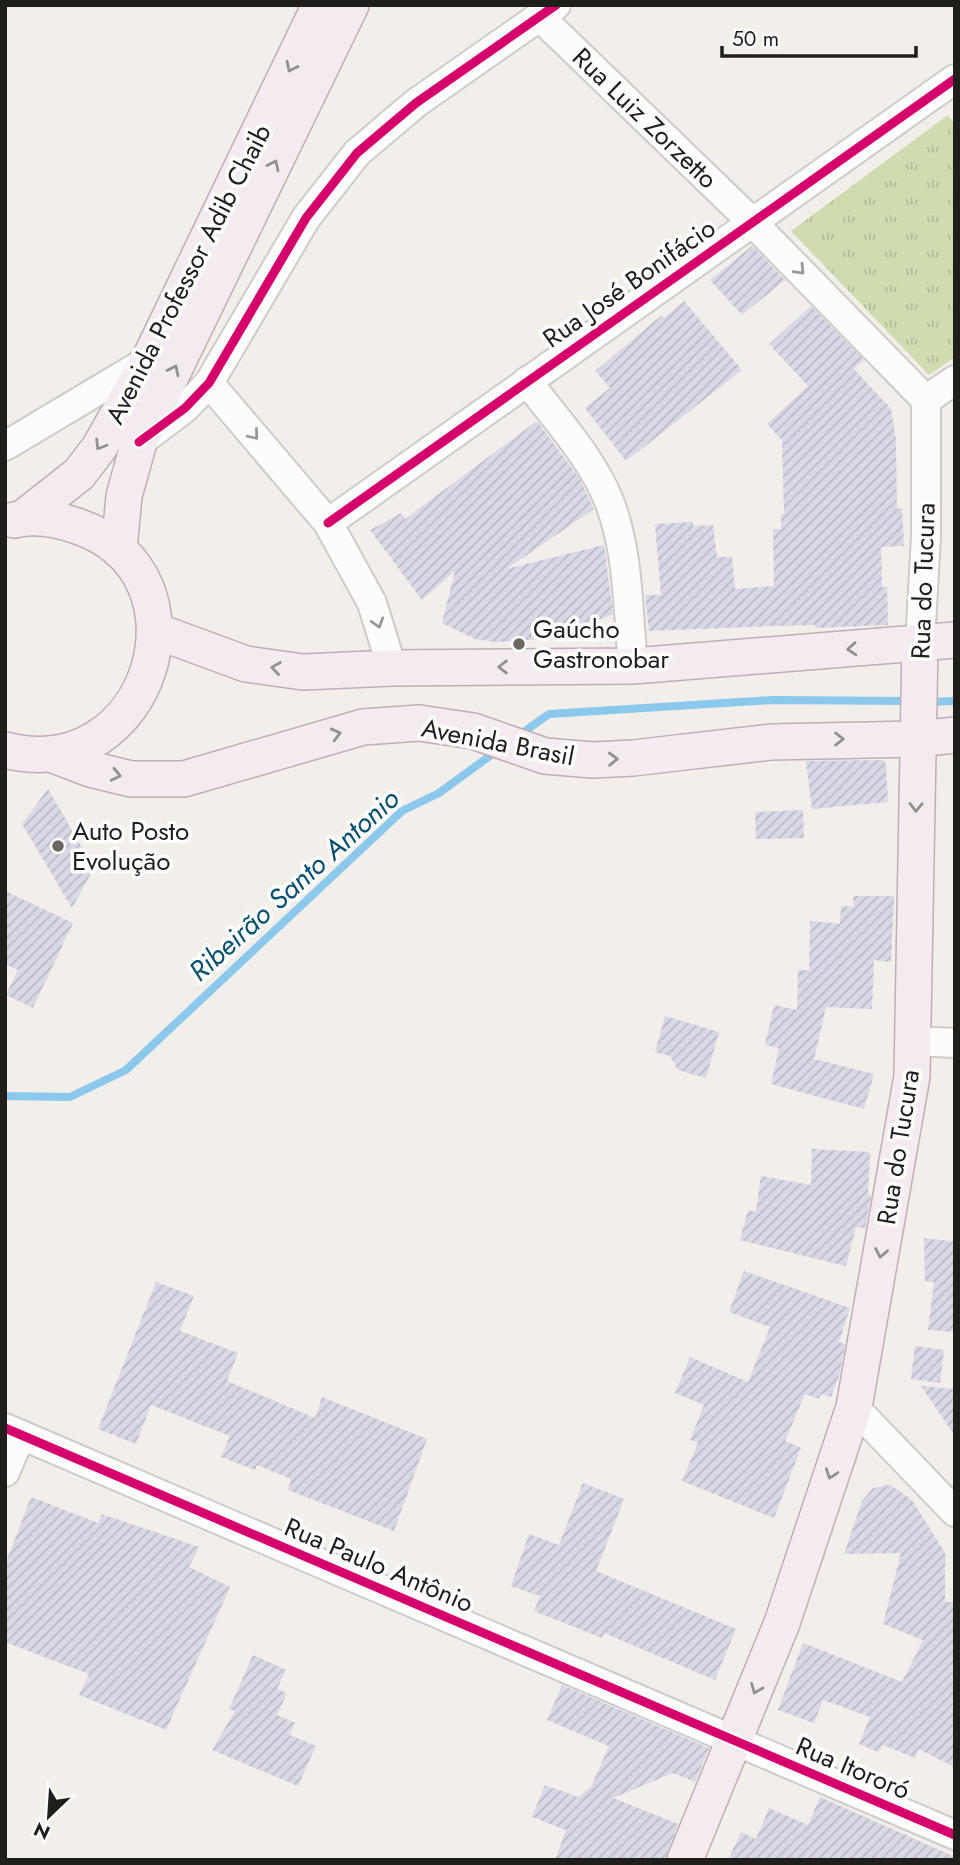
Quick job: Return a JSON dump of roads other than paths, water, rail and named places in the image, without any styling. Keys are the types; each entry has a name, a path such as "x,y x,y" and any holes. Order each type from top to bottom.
{"main road":[{"name":"Avenida Professor Adib Chaib","path":"14,520 79,474 99,448 149,360 320,5"},
{"name":"Avenida Professor Adib Chaib","path":"119,550 124,496 139,442 351,5"},
{"path":"14,520 57,519 79,527 119,550 145,587 156,631 152,666 138,698 115,726 86,745 20,757"},
{"path":"156,631 246,664 303,672 391,668 633,666 920,655 955,640"},
{"name":"Rua do Tucura","path":"685,1860 782,1623 854,1407 912,1076 920,655"},
{"name":"Avenida Brasil","path":"20,757 131,779 184,779 363,727 419,723 473,731 545,755 593,760 917,731 955,735"}],"street":[{"path":"139,442 185,408 209,383 306,218 357,153 416,103 548,11"},
{"name":"Rua Luiz Zorzetto","path":"548,11 926,400"},
{"name":"Rua José Bonifácio","path":"328,523 752,222 952,87"},
{"path":"5,446 149,360"},
{"path":"926,400 955,380"},
{"path":"527,381 583,458 608,499 620,533 633,666"},
{"path":"209,383 328,523 372,603 391,668"},
{"name":"Rua do Tucura","path":"920,655 926,536 926,400"},
{"path":"913,1041 955,1043"},
{"path":"854,1407 955,1512"},
{"path":"5,1472 13,1432"},
{"name":"Rua Paulo Antônio","path":"13,1432 735,1741"},
{"name":"Rua Itororó","path":"735,1741 955,1835"}],"waterway":[{"name":"Ribeirão Santo Antonio","path":"518,736 549,714 773,700 910,701"},
{"name":"Ribeirão Santo Antonio","path":"926,702 955,701"},
{"name":"Ribeirão Santo Antonio","path":"5,1096 70,1097 126,1070 402,811 439,793 498,750"}],"place":[{"name":"Gaúcho Gastronobar","path":"519,644"},
{"name":"Auto Posto Evolução","path":"58,846"}]}
